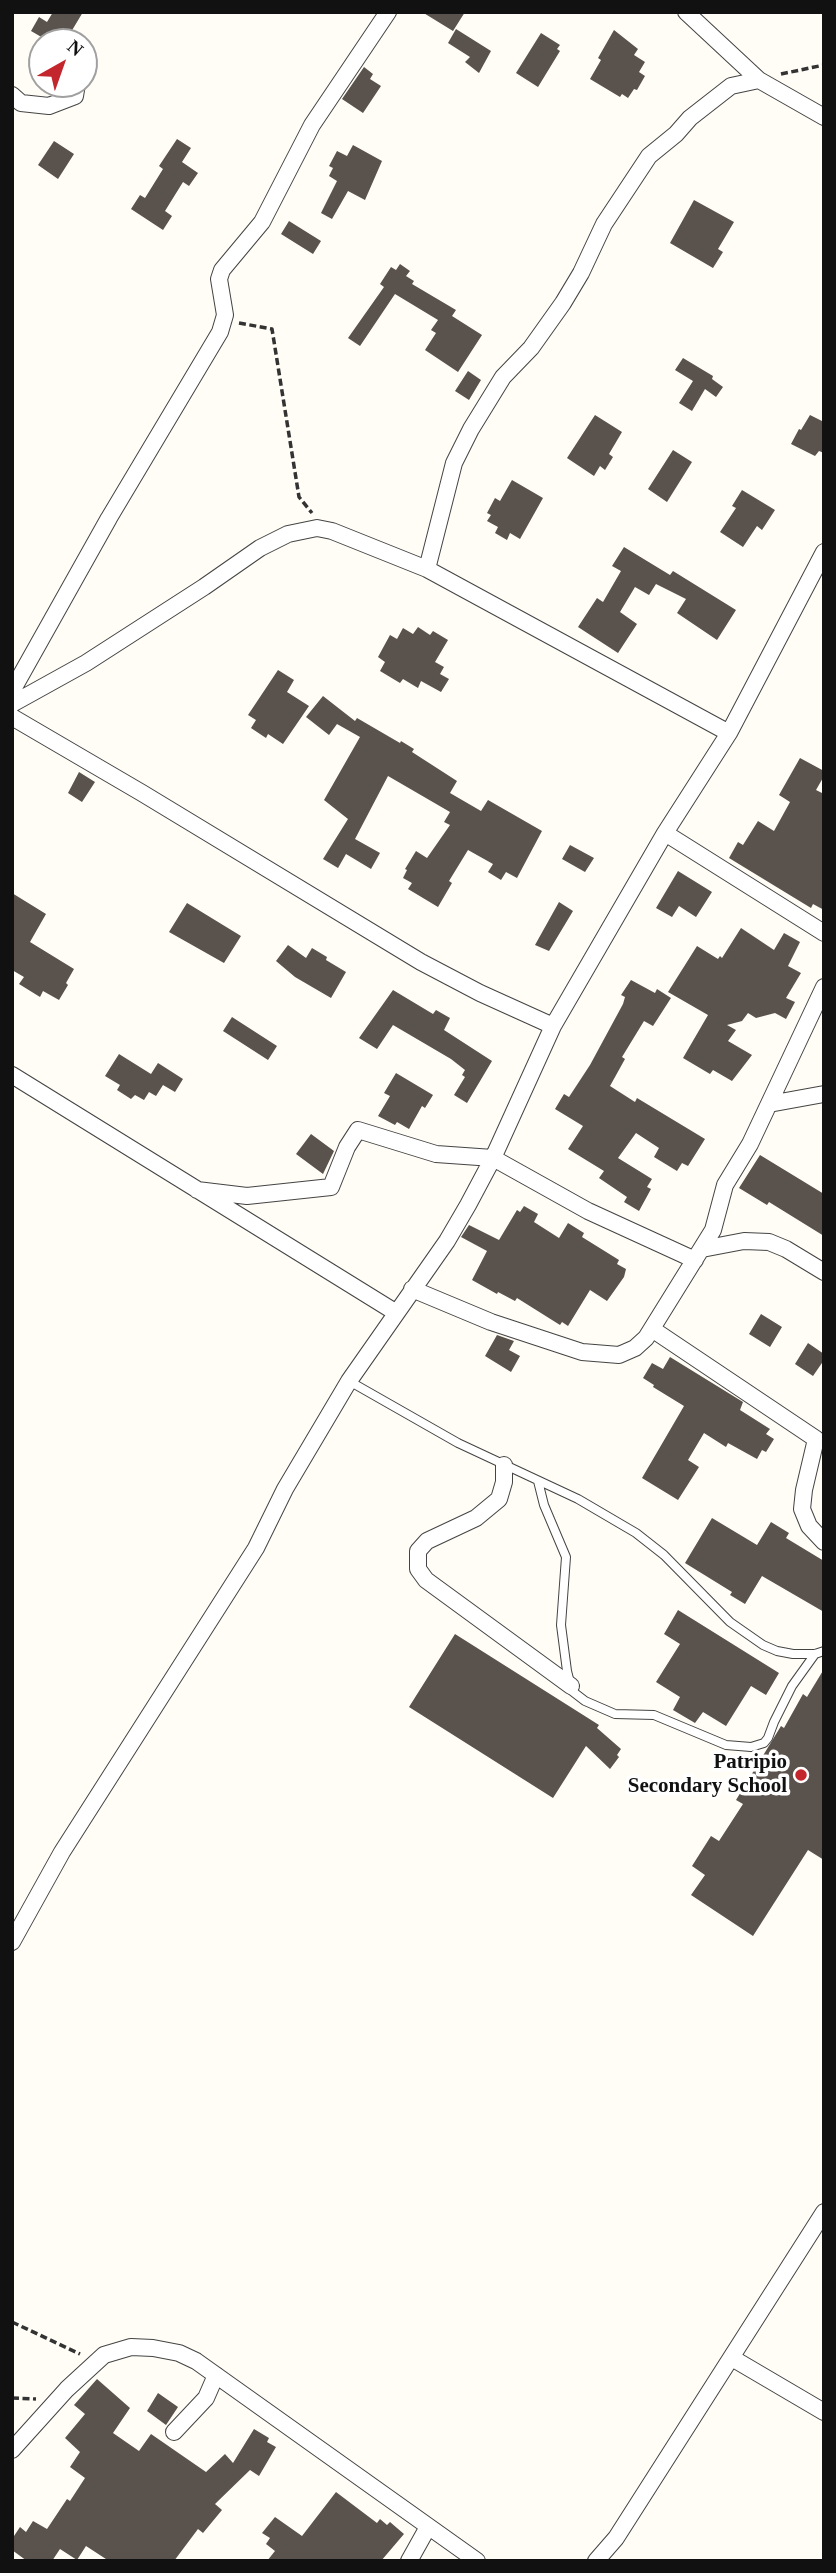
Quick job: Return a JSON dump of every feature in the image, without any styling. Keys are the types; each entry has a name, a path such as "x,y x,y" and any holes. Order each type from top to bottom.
{"street":[{"path":"12,691 109,518 220,332 224,320 219,281 222,270 267,214 312,125 388,12"},
{"path":"686,12 759,80 824,117"},
{"path":"427,569 454,463 471,429 503,377 531,348 563,303 604,225 649,156 676,134 690,118 731,86 759,80"},
{"path":"12,95 21,103 49,107 70,98"},
{"path":"12,704 86,663 260,548 288,534 310,528 324,528 427,569 729,733"},
{"path":"12,1942 69,1842 241,1572 285,1489 349,1381 447,1241 493,1158 553,1026 665,832 729,733 824,552"},
{"path":"12,717 421,962 480,993 553,1026"},
{"path":"665,832 824,933"},
{"path":"412,1289 491,1322 590,1354 609,1356 627,1353 641,1344 713,1230 725,1185 750,1144 824,987"},
{"path":"12,1075 396,1312"},
{"path":"769,1104 824,1094"},
{"path":"197,1190 247,1196 331,1187 347,1147 358,1130 436,1154 493,1158 588,1211 698,1254 744,1241 769,1242 824,1272"},
{"path":"652,1329 792,1421 820,1434 804,1490 802,1509 809,1526 824,1542"},
{"path":"503,1465 504,1482 499,1499 476,1518 427,1541 418,1550 418,1569 426,1580 571,1686"},
{"path":"596,2561 616,2538 824,2211"},
{"path":"12,2450 96,2361 119,2349 153,2347 179,2353 196,2361 477,2561"},
{"path":"732,2358 824,2412"},
{"path":"174,2432 206,2398 216,2375"},
{"path":"409,2561 428,2527"}],"lane":[{"path":"349,1381 458,1443 578,1499 644,1539 664,1555 730,1622 758,1642 780,1652 819,1653"},
{"path":"538,1481 544,1505 566,1557 561,1625 563,1651 571,1686 579,1697 608,1712 654,1715 726,1745 751,1747 764,1743 768,1738 792,1686 819,1653"}],"path":[{"path":"759,80 824,65"},
{"path":"224,320 272,329 299,497 324,528"},
{"path":"12,2322 96,2361"}],"building":[{"path":"53,12 83,12 73,28 33,28 39,17 47,22"},
{"path":"422,12 465,12 453,31"},
{"path":"456,29 491,51 479,73 465,62 470,57 448,43"},
{"path":"614,30 638,49 634,55 645,62 639,72 645,76 637,90 634,89 628,98 622,94 620,97 590,79"},
{"path":"541,33 560,45 557,49 560,51 538,87 516,73"},
{"path":"364,67 373,74 370,79 381,86 363,113 342,99"},
{"path":"177,139 191,148 182,162 198,173 189,186 183,182 165,211 172,216 163,230 131,209 140,195 145,198 163,169 159,166"},
{"path":"54,141 74,154 58,179 38,165"},
{"path":"353,145 382,161 365,200 348,191 332,219 321,213 337,181 329,176 333,168 329,166 337,151 347,156"},
{"path":"694,200 734,222 718,249 723,252 713,268 670,243"},
{"path":"289,221 321,241 313,254 281,234"},
{"path":"400,264 410,271 406,276 414,281 412,284 456,310 452,316 482,335 458,372 425,350 436,333 431,330 438,320 395,294 360,346 348,338 384,287 380,284 391,267 396,270"},
{"path":"683,358 713,376 712,379 723,387 716,397 705,389 692,411 679,403 693,381 675,370"},
{"path":"468,371 481,380 469,400 455,391"},
{"path":"595,415 622,432 609,454 613,457 605,470 600,466 594,476 567,458"},
{"path":"810,415 824,422 824,453 819,451 815,456 791,444"},
{"path":"673,450 692,462 667,502 648,489"},
{"path":"512,480 543,498 520,539 510,533 507,540 495,533 498,527 487,521 491,515 487,513 495,498 500,501"},
{"path":"742,490 775,510 762,530 757,526 743,547 720,532 736,508 732,506"},
{"path":"624,547 670,575 673,571 736,610 717,640 677,613 686,599 656,584 649,595 635,587 620,612 637,624 618,653 578,627 597,598 603,602 621,571 612,566"},
{"path":"418,627 430,635 433,631 448,640 435,662 444,667 440,674 449,679 441,692 421,681 418,688 403,679 400,683 380,671 385,662 378,657 390,635 397,639 403,628 413,634"},
{"path":"278,670 294,680 287,692 309,706 283,744 268,734 266,738 251,728 256,720 248,715"},
{"path":"323,696 355,721 357,718 414,749 412,752 457,781 450,793 481,811 488,800 542,831 517,878 506,872 501,880 488,872 493,864 468,850 449,881 452,883 438,907 408,889 412,883 403,878 407,870 405,869 416,851 427,858 450,825 444,822 450,812 388,776 355,839 380,853 371,869 346,854 338,868 323,859 348,819 324,800 360,737 337,724 329,735 306,717"},
{"path":"800,758 824,771 816,790 824,794 824,910 813,904 811,908 729,858 738,842 743,845 758,821 774,831 790,802 779,795"},
{"path":"79,772 95,782 82,802 68,793"},
{"path":"570,845 594,858 585,872 562,859"},
{"path":"678,871 712,892 696,917 679,906 672,917 656,908"},
{"path":"12,893 46,914 30,942 74,969 59,1000 43,991 40,997 19,984 24,977 12,970"},
{"path":"559,902 573,911 549,951 535,945"},
{"path":"187,903 241,936 224,963 169,932"},
{"path":"741,928 774,950 784,933 800,942 788,966 801,973 786,998 795,1002 786,1019 775,1013 756,1018 748,1013 742,1021 727,1025 736,1030 728,1041 752,1055 732,1081 713,1070 710,1074 683,1058 708,1015 668,992 697,946 718,959 720,956 722,958"},
{"path":"288,945 306,958 312,948 346,972 331,998 295,977 276,961"},
{"path":"631,980 655,993 657,989 671,998 653,1026 644,1021 622,1057 625,1059 610,1086 635,1102 637,1098 705,1139 688,1166 682,1163 677,1171 654,1157 659,1148 636,1133 618,1158 652,1179 647,1187 651,1189 639,1211 624,1202 627,1197 599,1178 604,1171 568,1149 583,1126 555,1109 564,1094 569,1097 590,1065 623,1004 625,997 621,995"},
{"path":"393,990 433,1014 436,1010 450,1018 444,1030 492,1061 467,1103 454,1095 465,1077 462,1075 465,1070 451,1059 393,1025 377,1049 359,1038"},
{"path":"232,1017 277,1046 268,1060 223,1031"},
{"path":"119,1054 151,1074 158,1063 183,1079 175,1092 163,1085 156,1096 149,1092 144,1100 135,1095 131,1099 117,1090 120,1085 105,1076"},
{"path":"396,1073 433,1095 425,1108 422,1106 409,1129 378,1116 390,1096 384,1093"},
{"path":"311,1134 334,1151 323,1174 296,1154"},
{"path":"760,1155 824,1194 824,1236 769,1202 767,1205 739,1188"},
{"path":"524,1206 538,1214 534,1222 559,1238 568,1223 584,1233 582,1237 619,1260 617,1264 626,1269 624,1277 607,1301 590,1290 568,1326 562,1322 560,1325 517,1298 515,1301 498,1292 497,1294 472,1280 487,1251 461,1237 469,1225 499,1240 517,1210 520,1212"},
{"path":"761,1314 782,1327 770,1347 749,1334"},
{"path":"497,1335 514,1341 509,1350 520,1356 511,1372 485,1356"},
{"path":"808,1343 824,1354 824,1360 813,1376 795,1364"},
{"path":"670,1357 743,1402 740,1410 770,1429 766,1434 774,1439 766,1452 762,1450 757,1459 728,1443 726,1447 704,1433 688,1460 699,1467 678,1500 642,1478 684,1406 643,1378 652,1363 663,1369"},
{"path":"712,1518 757,1545 771,1522 789,1533 786,1538 824,1561 824,1612 762,1576 745,1604 730,1595 732,1592 685,1563"},
{"path":"678,1610 779,1673 766,1695 751,1686 726,1726 703,1712 695,1723 673,1710 680,1697 656,1682 680,1644 664,1634"},
{"path":"455,1634 599,1725 597,1728 621,1749 617,1755 619,1757 610,1769 586,1746 553,1798 409,1707"},
{"path":"824,1669 824,1860 808,1850 753,1936 691,1895 705,1875 692,1866 711,1836 719,1841 743,1804 736,1800 781,1726 784,1728 803,1694 807,1697"},
{"path":"97,2379 130,2408 113,2433 139,2451 151,2434 206,2472 225,2454 233,2463 254,2429 269,2438 267,2442 276,2447 259,2476 250,2470 215,2504 222,2510 203,2533 198,2529 174,2561 109,2561 86,2546 77,2560 60,2549 52,2561 27,2561 12,2550 12,2539 20,2527 26,2532 33,2521 47,2529 85,2478 70,2467 80,2452 65,2438 85,2414 74,2405"},
{"path":"158,2393 178,2407 166,2425 147,2411"},
{"path":"336,2492 377,2523 380,2519 387,2525 390,2522 404,2534 381,2561 267,2561 275,2551 266,2544 270,2538 262,2533 275,2517 302,2536"}],"place":[{"name":"Patripio Secondary School","path":"801,1775"}]}
